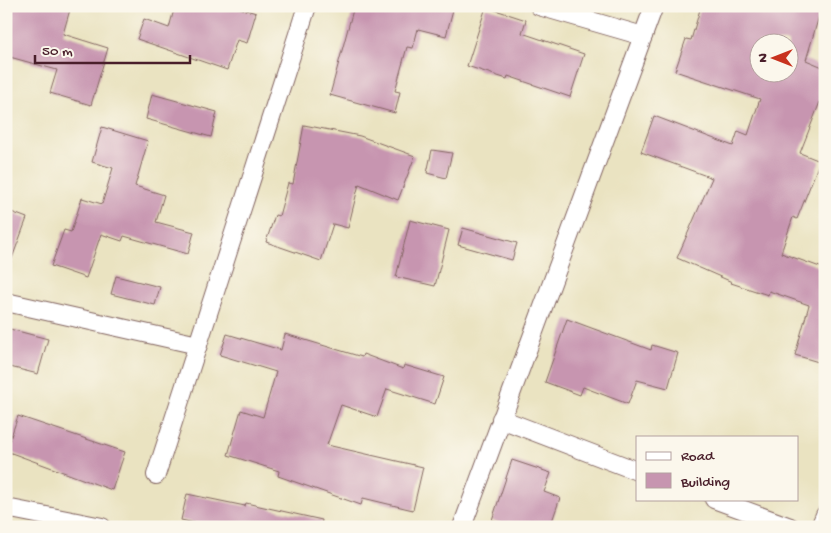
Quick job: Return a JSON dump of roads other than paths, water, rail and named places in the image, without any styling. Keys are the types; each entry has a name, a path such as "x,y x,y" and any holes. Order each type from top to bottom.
{"street":[{"path":"156,474 307,6"},
{"path":"539,6 643,36"},
{"path":"462,527 654,6"},
{"path":"6,302 198,345"},
{"path":"502,419 636,471"},
{"path":"717,500 790,527"},
{"path":"6,508 102,527"},
{"path":"820,527 825,515"}]}
